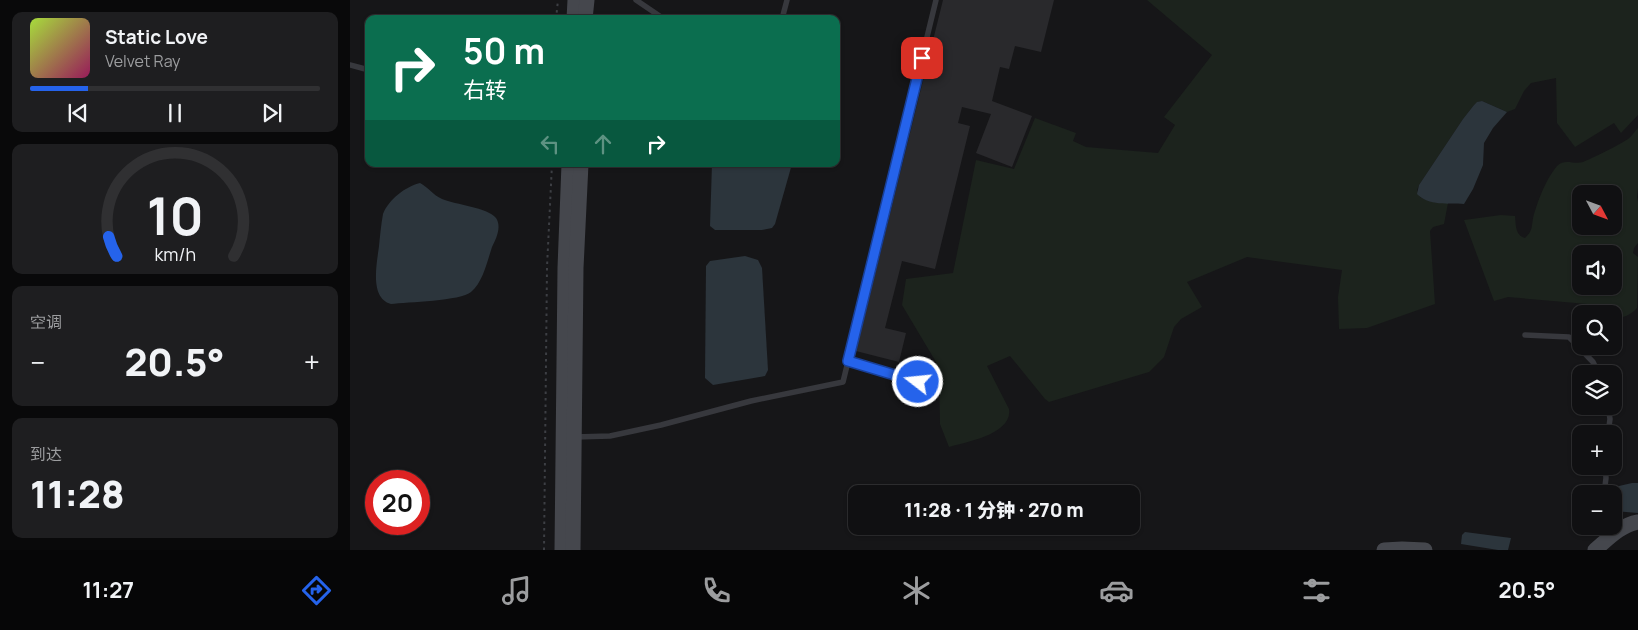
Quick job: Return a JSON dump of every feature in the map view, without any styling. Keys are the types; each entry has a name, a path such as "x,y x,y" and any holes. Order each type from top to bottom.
{"main road":[{"path":"574,15 575,0"},
{"path":"585,15 587,0"},
{"path":"562,550 565,268 569,167"},
{"path":"573,550 576,268 581,167"},
{"path":"1622,527 1638,522"},
{"path":"1595,550 1609,535"},
{"path":"1384,550 1425,550"}],"lane":[{"path":"636,0 658,15"},
{"path":"783,15 788,0"},
{"path":"575,437 610,436 751,401 843,382 936,0"},
{"path":"350,65 365,69"},
{"path":"1525,335 1569,337 1595,365"},
{"path":"848,361 918,382"}],"path":[{"path":"556,15 558,0"},
{"path":"544,550 547,267 552,167"}],"shaded area":[{"path":"1147,0 1638,0 1638,115 1621,133 1614,123 1575,147 1557,123 1556,78 1531,83 1524,91 1515,109 1507,112 1482,101 1474,105 1417,190 1423,199 1448,203 1444,224 1433,227 1430,231 1435,304 1367,328 1339,329 1338,297 1342,270 1247,257 1187,282 1202,307 1181,319 1174,327 1164,357 1149,372 1049,402 1010,356 987,366 1009,409 1008,418 1004,425 987,436 949,447 940,424 939,367 902,305 906,279 953,273 976,160 1014,169 1035,118 1076,133 1073,141 1086,147 1158,153 1175,125 1164,117 1212,55"},
{"path":"1482,101 1507,112 1493,128 1484,143 1483,165 1473,189 1464,204 1439,203 1422,198 1417,194 1419,185 1463,119 1477,102"},
{"path":"1638,128 1638,243 1633,253 1638,257 1637,308 1627,316 1622,317 1622,305 1587,305 1508,297 1494,301 1464,220 1501,215 1515,216 1519,235 1525,238 1531,230 1534,214 1543,189 1557,166 1563,162 1583,162 1628,139"},
{"path":"712,167 791,167 775,224 772,228 762,230 715,230 710,226"},
{"path":"420,183 442,199 492,214 498,222 498,233 482,277 471,292 446,299 391,304 380,295 376,279 383,214 389,203 398,194"},
{"path":"745,256 758,260 762,268 768,370 765,376 713,385 705,378 706,266 710,261"},
{"path":"1638,483 1638,513 1622,512 1622,485"},
{"path":"1465,532 1511,538 1508,550 1461,544 1462,535"}],"building":[{"path":"943,0 1054,0 1041,52 1015,46 1009,69 1000,67 992,101 1032,116 1012,167 976,153 991,114 962,107 958,123 970,126 935,269 902,261 885,328 906,333 899,362 856,351"}],"route":[{"path":"918,382 848,361 922,58"}]}
